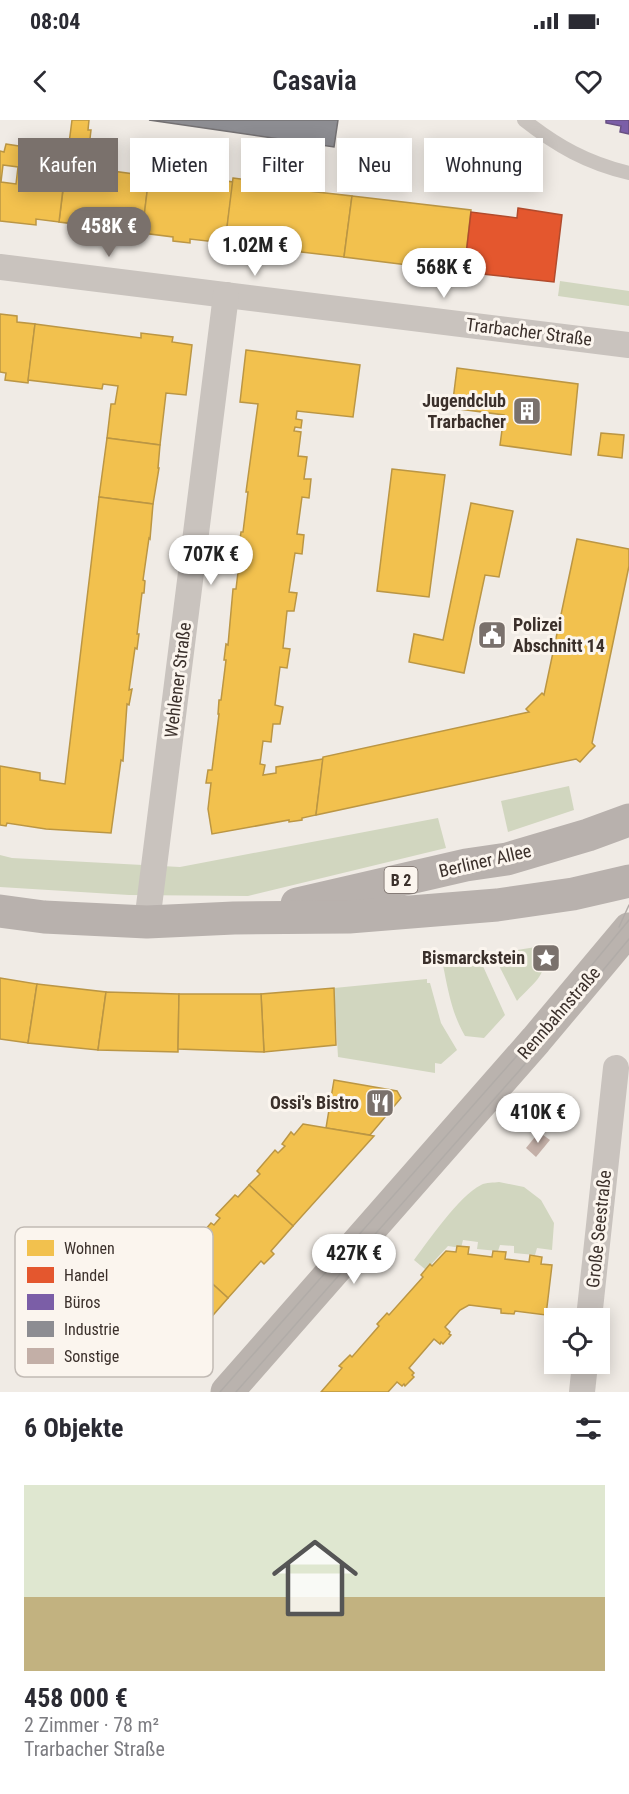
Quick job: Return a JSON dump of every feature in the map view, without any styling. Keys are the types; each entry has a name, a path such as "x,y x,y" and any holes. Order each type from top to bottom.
{"main road":[{"name":"Berliner Allee","path":"234,918 466,865 507,859 588,835 629,820"},
{"name":"Berliner Allee","path":"0,910 44,916 147,922 234,918 349,917 497,906 629,882"},
{"name":"Rennbahnstraße","path":"227,1392 536,1040 629,929"}],"street":[{"name":"Trarbacher Straße","path":"0,267 629,345"},
{"name":"Wehlener Straße","path":"147,922 226,295"},
{"name":"Große Seestraße","path":"591,1308 616,1068"},
{"path":"582,1392 584,1374"}],"lane":[{"path":"524,120 567,150 629,173"}],"green space":[{"path":"560,281 629,291 629,306 558,296"},
{"path":"569,786 574,810 508,832 501,801"},
{"path":"438,818 446,848 248,896 129,895 0,887 0,855 12,858 180,867"},
{"path":"542,946 543,971 535,983 517,1001 493,954"},
{"path":"482,964 505,1015 484,1038 465,1036 454,1010 443,965"},
{"path":"427,979 441,1023 457,1050 441,1064 435,1063 435,1073 338,1057 334,988"},
{"path":"499,1182 524,1187 541,1200 554,1223 552,1250 537,1248 535,1255 514,1253 514,1246 500,1245 498,1251 477,1249 478,1242 463,1240 461,1248 448,1246 426,1270 414,1260 463,1199 483,1184"}],"building: Wohnen":[{"path":"72,120 89,120 90,138 70,138"},
{"path":"6,144 18,146 18,167 18,192 63,192 59,222 36,219 36,225 0,221 0,151 4,152","holes":["3,165 18,167 16,184 1,182"]},
{"path":"118,172 130,173 130,192 147,192 142,233 104,228 104,232 89,230 90,226 59,222 63,192 118,192"},
{"path":"233,178 241,179 241,192 317,192 352,196 344,257 225,243"},
{"path":"229,181 233,182 225,243 190,239 190,243 173,241 173,237 142,233 147,192 229,192"},
{"path":"352,196 471,210 464,272 344,257"},
{"path":"0,314 17,316 17,322 35,324 28,383 5,380 6,373 0,372"},
{"path":"35,324 141,338 141,333 173,337 172,342 192,345 186,395 166,393 160,445 107,438 111,404 115,404 118,386 103,384 102,389 28,380"},
{"path":"246,350 360,365 353,417 297,411 296,419 302,420 301,428 295,427 294,431 301,432 298,456 307,457 304,479 311,479 309,498 302,497 297,534 304,535 302,554 295,553 289,592 297,593 294,611 287,611 283,648 290,649 287,668 280,667 275,705 283,707 280,724 273,724 271,742 263,741 260,764 265,765 263,775 276,773 276,767 323,759 316,815 302,818 302,820 289,822 289,820 212,834 208,809 211,783 206,783 208,770 212,770 226,644 228,645 233,589 236,589 241,547 239,547 241,532 243,532 258,404 240,402"},
{"name":"Jugendclub Trarbacher","path":"457,368 578,384 571,455 500,445 504,415 452,408"},
{"path":"601,433 624,435 622,458 598,455"},
{"path":"107,438 160,445 153,504 99,497"},
{"path":"392,469 445,475 429,597 377,591"},
{"path":"99,497 153,504 143,580 145,581 144,593 142,593 137,634 139,634 129,690 132,689 129,705 127,704 123,761 121,760 111,833 46,829 7,823 6,826 0,825 0,766 40,773 40,780 65,784"},
{"path":"471,503 513,511 499,577 485,575 464,673 409,662 414,634 443,640"},
{"path":"577,539 629,549 629,566 592,743 595,746 580,762 576,759 316,815 323,757 529,712 526,709 542,693 544,695"},
{"path":"0,978 37,984 28,1043 0,1039"},
{"path":"37,984 106,992 98,1050 28,1043"},
{"path":"334,988 336,1045 264,1052 261,994"},
{"path":"106,992 179,994 178,1052 98,1050"},
{"path":"179,994 261,994 264,1052 178,1049"},
{"path":"334,1080 397,1091 401,1098 370,1135 326,1128"},
{"path":"303,1124 374,1136 293,1226 249,1185 260,1174 257,1171 275,1150 278,1153 285,1146 282,1144 291,1132 294,1135"},
{"path":"249,1185 293,1226 271,1251 274,1254 264,1264 261,1261 228,1298 213,1284 213,1227 208,1227 211,1223 214,1225 220,1218 216,1215 235,1195 238,1197"},
{"path":"457,1246 469,1247 468,1254 492,1257 493,1251 506,1252 505,1259 529,1262 530,1255 542,1257 541,1264 552,1265 544,1315 515,1311 514,1314 501,1313 501,1309 469,1305 460,1310 445,1327 451,1335 443,1344 434,1339 409,1368 414,1373 412,1375 414,1377 405,1386 397,1382 388,1392 321,1392 342,1368 339,1366 350,1355 352,1357 379,1326 377,1324 387,1313 389,1315 423,1277 421,1275 430,1264 432,1266 446,1251 456,1252"},
{"path":"213,1284 228,1298 213,1315"}],"building: Handel":[{"path":"518,208 562,215 554,282 464,272 471,212 517,218"}],"building: Büros":[{"path":"606,120 629,120 629,134 620,132 621,126 606,123"}],"building: Industrie":[{"path":"149,120 338,120 334,147 325,146 325,138 272,138"}],"building: Sonstige":[{"path":"539,1132 550,1140 536,1157 526,1148"}],"tram line":[{"path":"619,927 629,905"},
{"path":"220,1392 515,1058 629,920"},
{"path":"236,1392 519,1071 629,939"}],"place":[{"name":"Jugendclub Trarbacher","path":"527,411"},
{"name":"Polizei Abschnitt 14","path":"492,635"},
{"name":"Bismarckstein","path":"546,958"},
{"name":"Ossi's Bistro","path":"380,1103"}]}
